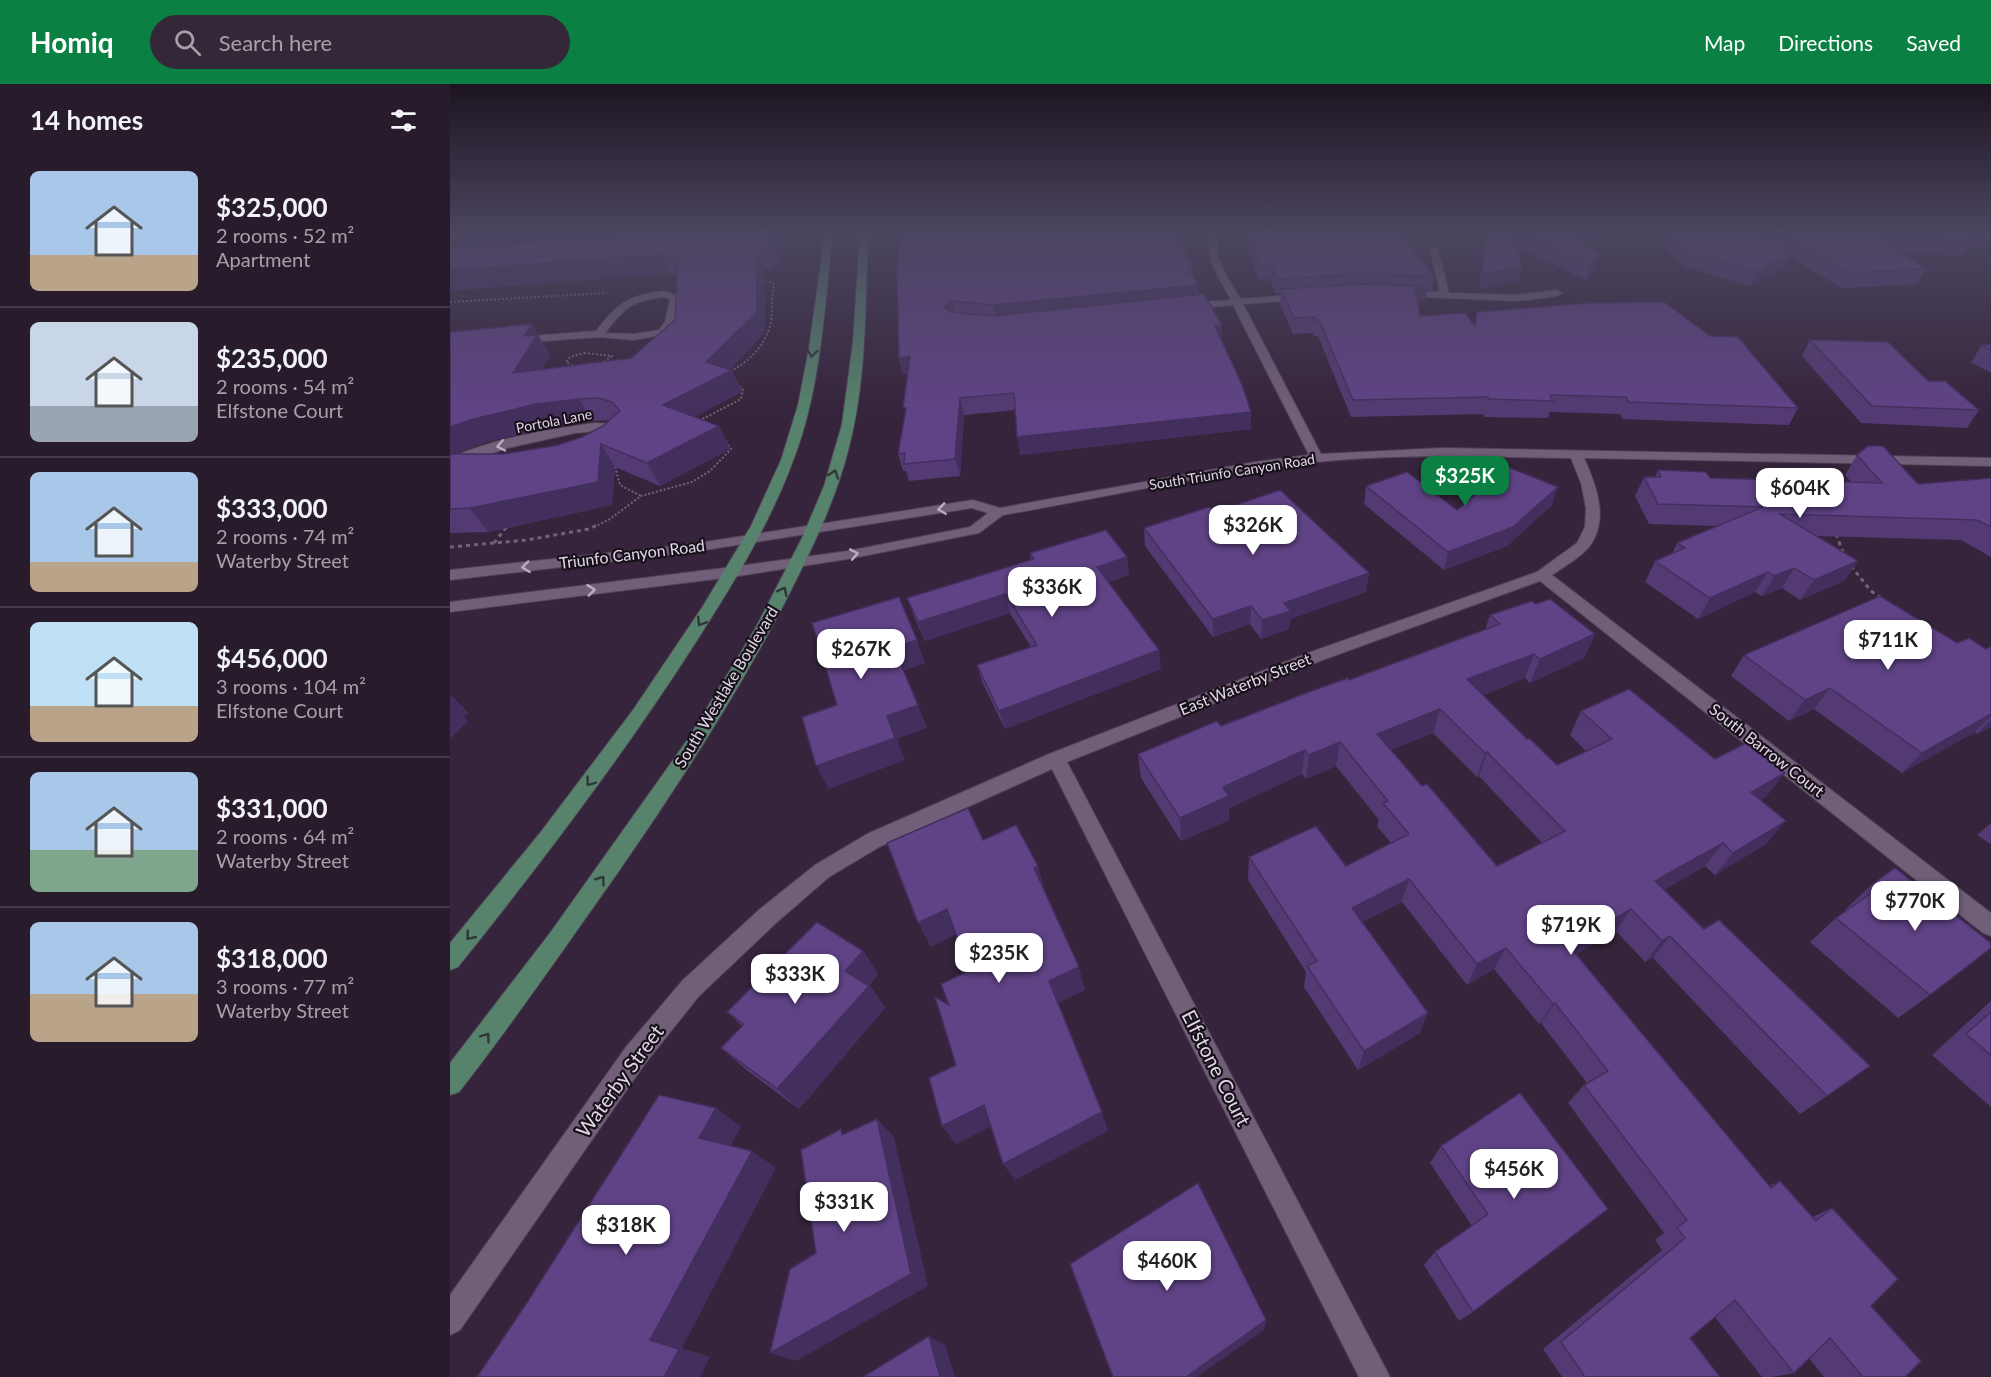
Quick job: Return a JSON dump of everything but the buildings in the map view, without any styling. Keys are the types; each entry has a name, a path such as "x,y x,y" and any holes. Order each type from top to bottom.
{"main road":[{"path":"450,960 578,798 653,697 751,539 788,460 806,393 820,293"},
{"name":"South Westlake Boulevard","path":"450,1083 628,843 690,752 744,664 797,564 842,453 856,373 861,293"}],"street":[{"path":"1233,293 1317,458"},
{"path":"1390,294 1517,298 1554,293"},
{"path":"505,341 600,334 659,341 668,328 675,297 664,294 629,300 622,304 600,334"},
{"path":"1168,308 1314,296"},
{"name":"Portola Lane","path":"450,463 486,450 589,428 607,426 623,431 620,439 601,451"},
{"name":"South Triunfo Canyon Road","path":"797,564 974,530 999,512 1255,466 1317,458 1443,452 1991,462"},
{"name":"East Waterby Street","path":"822,871 874,840 1056,759 1314,657 1542,575 1582,545 1592,527 1593,508 1588,483 1576,455"},
{"path":"450,469 466,471"},
{"name":"South Triunfo Canyon Road","path":"813,529 973,504 999,512"},
{"name":"Triunfo Canyon Road","path":"450,575 692,548 813,529"},
{"name":"Triunfo Canyon Road","path":"450,607 797,564"},
{"name":"South Barrow Court","path":"1542,575 1991,926"},
{"name":"Elfstone Court","path":"1056,759 1375,1377"},
{"name":"Waterby Street","path":"450,1320 635,1056 691,988 768,916 822,871"}],"path":[{"path":"450,302 594,293"},
{"path":"645,293 651,295"},
{"path":"724,373 744,363 756,352 766,337 772,316 772,293"},
{"path":"596,367 612,355 584,352 566,360 567,363 576,364 580,369 596,367 601,370"},
{"path":"696,424 741,399 744,393 742,387 730,379"},
{"path":"450,547 583,531 610,519 641,496 679,488 710,471 730,449 729,443 717,434"},
{"path":"601,451 612,457 618,483 623,488 641,496"},
{"path":"494,543 514,517"},
{"path":"1831,527 1858,578 1871,591 1889,603"}]}
